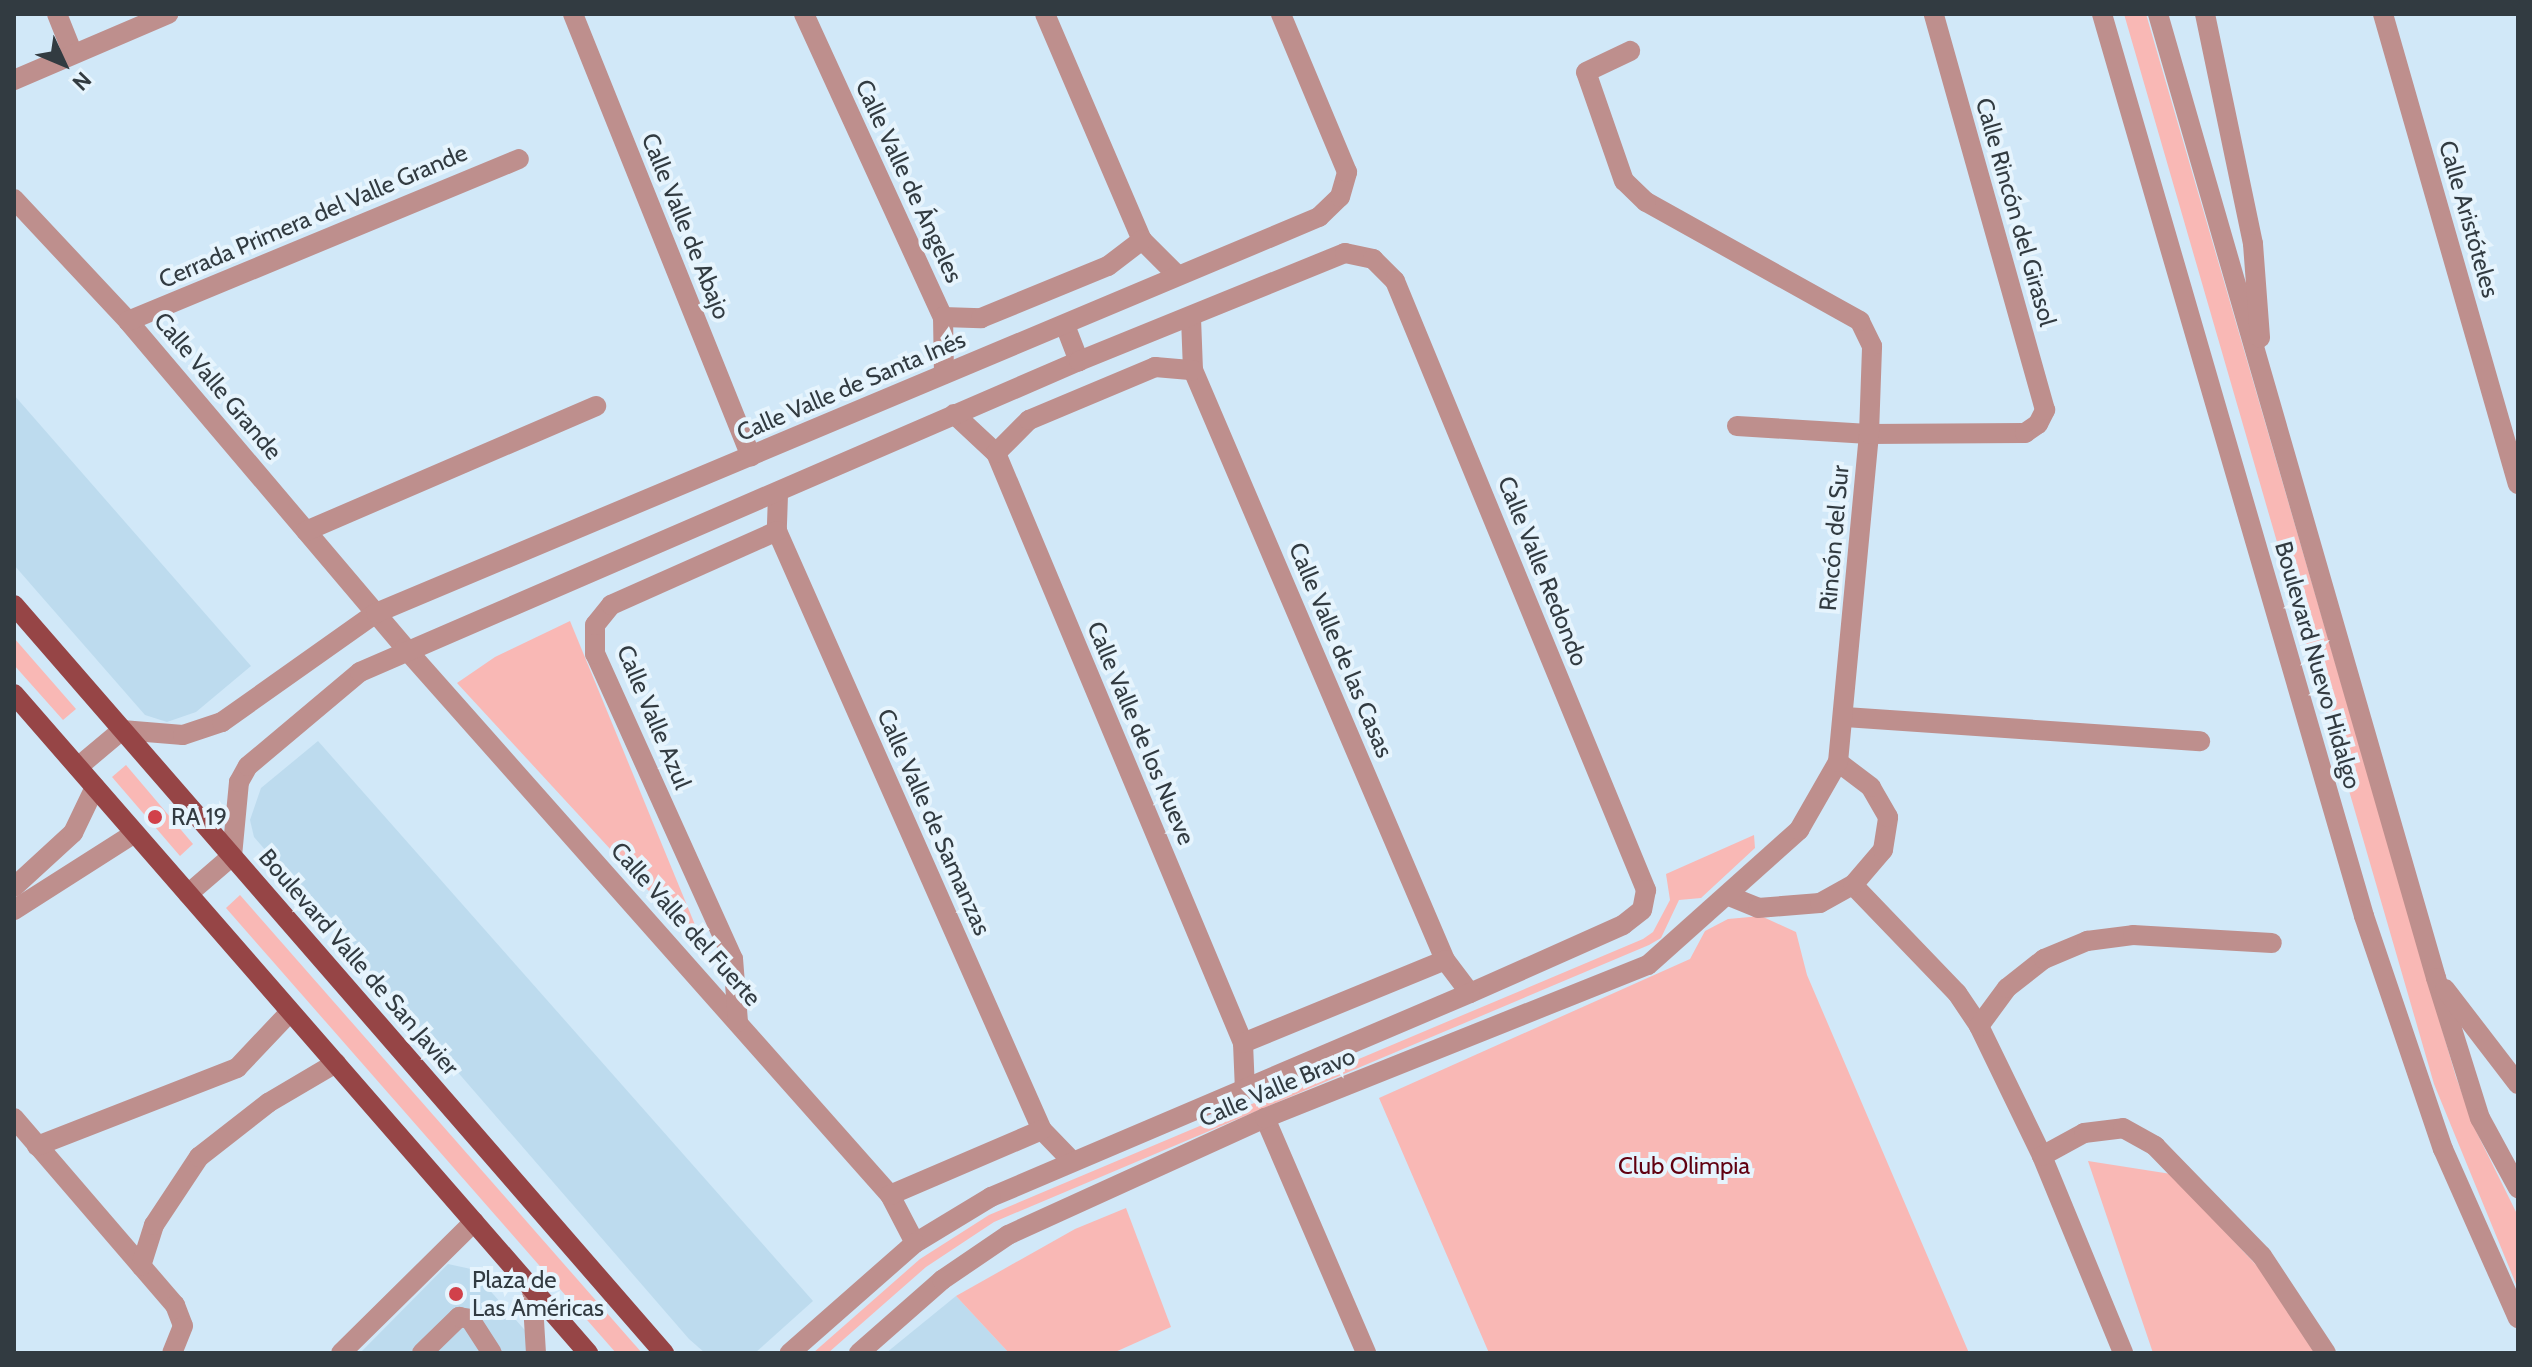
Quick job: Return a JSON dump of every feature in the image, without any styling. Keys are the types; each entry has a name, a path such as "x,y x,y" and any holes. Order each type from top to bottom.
{"main road":[{"name":"Boulevard Valle de San Javier","path":"14,605 664,1353"},
{"path":"14,694 588,1353"}],"street":[{"path":"57,14 73,54"},
{"path":"14,80 168,14"},
{"name":"Calle Valle de Abajo","path":"573,14 751,457"},
{"name":"Calle Valle de Ángeles","path":"804,14 943,317 944,374"},
{"path":"1045,14 1142,240 1177,275"},
{"name":"Calle Valle de Santa Inés","path":"122,730 183,735 222,722 376,613 1319,217 1340,197 1347,172 1281,14"},
{"name":"Calle Rincón del Girasol","path":"1869,434 2025,433 2038,424 2045,410 1934,14"},
{"name":"Boulevard Nuevo Hidalgo","path":"2102,14 2364,916 2443,1149 2518,1318"},
{"name":"Boulevard Nuevo Hidalgo","path":"2158,14 2436,978 2480,1118 2518,1188"},
{"path":"2205,14 2253,244 2263,382"},
{"name":"Calle Aristóteles","path":"2383,14 2518,484"},
{"name":"Rincón del Sur","path":"1630,51 1586,72 1624,181 1646,202 1860,321 1872,346 1869,434 1845,717 1838,762 1799,830"},
{"name":"Cerrada Primera del Valle Grande","path":"128,321 519,159"},
{"name":"Calle Valle Grande","path":"14,199 128,321 376,613"},
{"path":"943,317 981,318 1108,266 1142,240"},
{"name":"Calle Valle Redondo","path":"1191,318 1345,253 1373,259 1395,281 1646,890 1642,910"},
{"path":"188,894 232,856 239,782 259,753 360,672 405,648 778,495 954,414 1191,318"},
{"name":"Calle Valle de las Casas","path":"1191,318 1193,370 1445,960 1470,993"},
{"path":"1065,325 1079,361"},
{"path":"996,453 1029,420 1155,367 1193,370"},
{"path":"306,531 596,406"},
{"name":"Calle Valle de los Nueve","path":"954,414 996,453 1243,1043 1245,1090"},
{"path":"1737,426 1869,434"},
{"name":"Calle Valle de Samanzas","path":"778,495 777,531 1042,1130 1070,1159"},
{"name":"Calle Valle Azul","path":"738,1022 733,959 595,654 595,625 611,605 777,531"},
{"name":"Calle Valle del Fuerte","path":"376,613 890,1195 915,1243"},
{"path":"1845,717 2200,741"},
{"path":"78,767 122,730"},
{"path":"1729,896 1758,908 1820,903 1853,885 1883,850 1888,817 1871,787 1838,762"},
{"path":"14,887 73,833 95,787"},
{"name":"Calle Valle Bravo","path":"859,1353 942,1280 1008,1235 1265,1118 1648,965 1729,896 1799,830"},
{"path":"14,910 135,833"},
{"path":"1853,885 1957,993 1979,1026 2042,1156 2123,1353"},
{"name":"Calle Valle Bravo","path":"790,1353 915,1243 991,1197 1070,1159 1245,1090 1470,993 1623,925 1642,910"},
{"path":"1979,1026 2007,988 2032,969 2087,941 2133,935 2272,943"},
{"path":"1243,1043 1445,960"},
{"path":"2436,978 2518,1084"},
{"path":"37,1146 237,1068 290,1012"},
{"path":"141,1266 154,1225 199,1157 268,1103 336,1063"},
{"path":"14,1118 175,1305 183,1326 172,1353"},
{"path":"1265,1118 1366,1353"},
{"path":"2042,1156 2084,1133 2123,1128 2155,1146 2262,1256 2326,1353"},
{"path":"890,1195 1042,1130"},
{"path":"341,1353 474,1222"},
{"path":"532,1288 536,1353"},
{"path":"422,1353 459,1317 470,1319 492,1353"}],"shaded area":[{"path":"14,395 251,666 196,712 167,722 145,715 14,565"},
{"path":"318,741 813,1301 755,1353 705,1353 689,1339 254,837 250,820 261,788"},
{"name":"Plaza de Las Américas","path":"448,1264 471,1269 545,1353 360,1353"},
{"path":"956,1296 1009,1353 886,1353"}],"green space":[{"path":"2124,14 2146,14 2456,1077 2477,1133 2518,1216 2518,1289 2434,1084"},
{"path":"570,621 707,954 457,683 495,657"},
{"path":"14,638 76,709 63,720 14,665"},
{"path":"126,765 193,844 180,856 112,777"},
{"path":"1754,835 1755,848 1701,898 1679,900 1661,938 1649,945 994,1222 926,1267 828,1353 813,1353 920,1259 989,1215 1643,939 1653,932 1670,900 1666,874"},
{"path":"240,895 642,1353 616,1353 226,908"},
{"name":"Club Olimpia","path":"1761,916 1796,932 1807,975 1969,1353 1489,1353 1379,1098 1690,959 1705,931 1728,919"},
{"path":"2088,1161 2171,1174 2274,1284 2315,1353 2153,1353"},
{"path":"1126,1208 1171,1327 1113,1353 1009,1353 956,1296 1075,1229"}],"place":[{"name":"RA 19","path":"155,817"},
{"name":"Plaza de Las Américas","path":"456,1294"}]}
